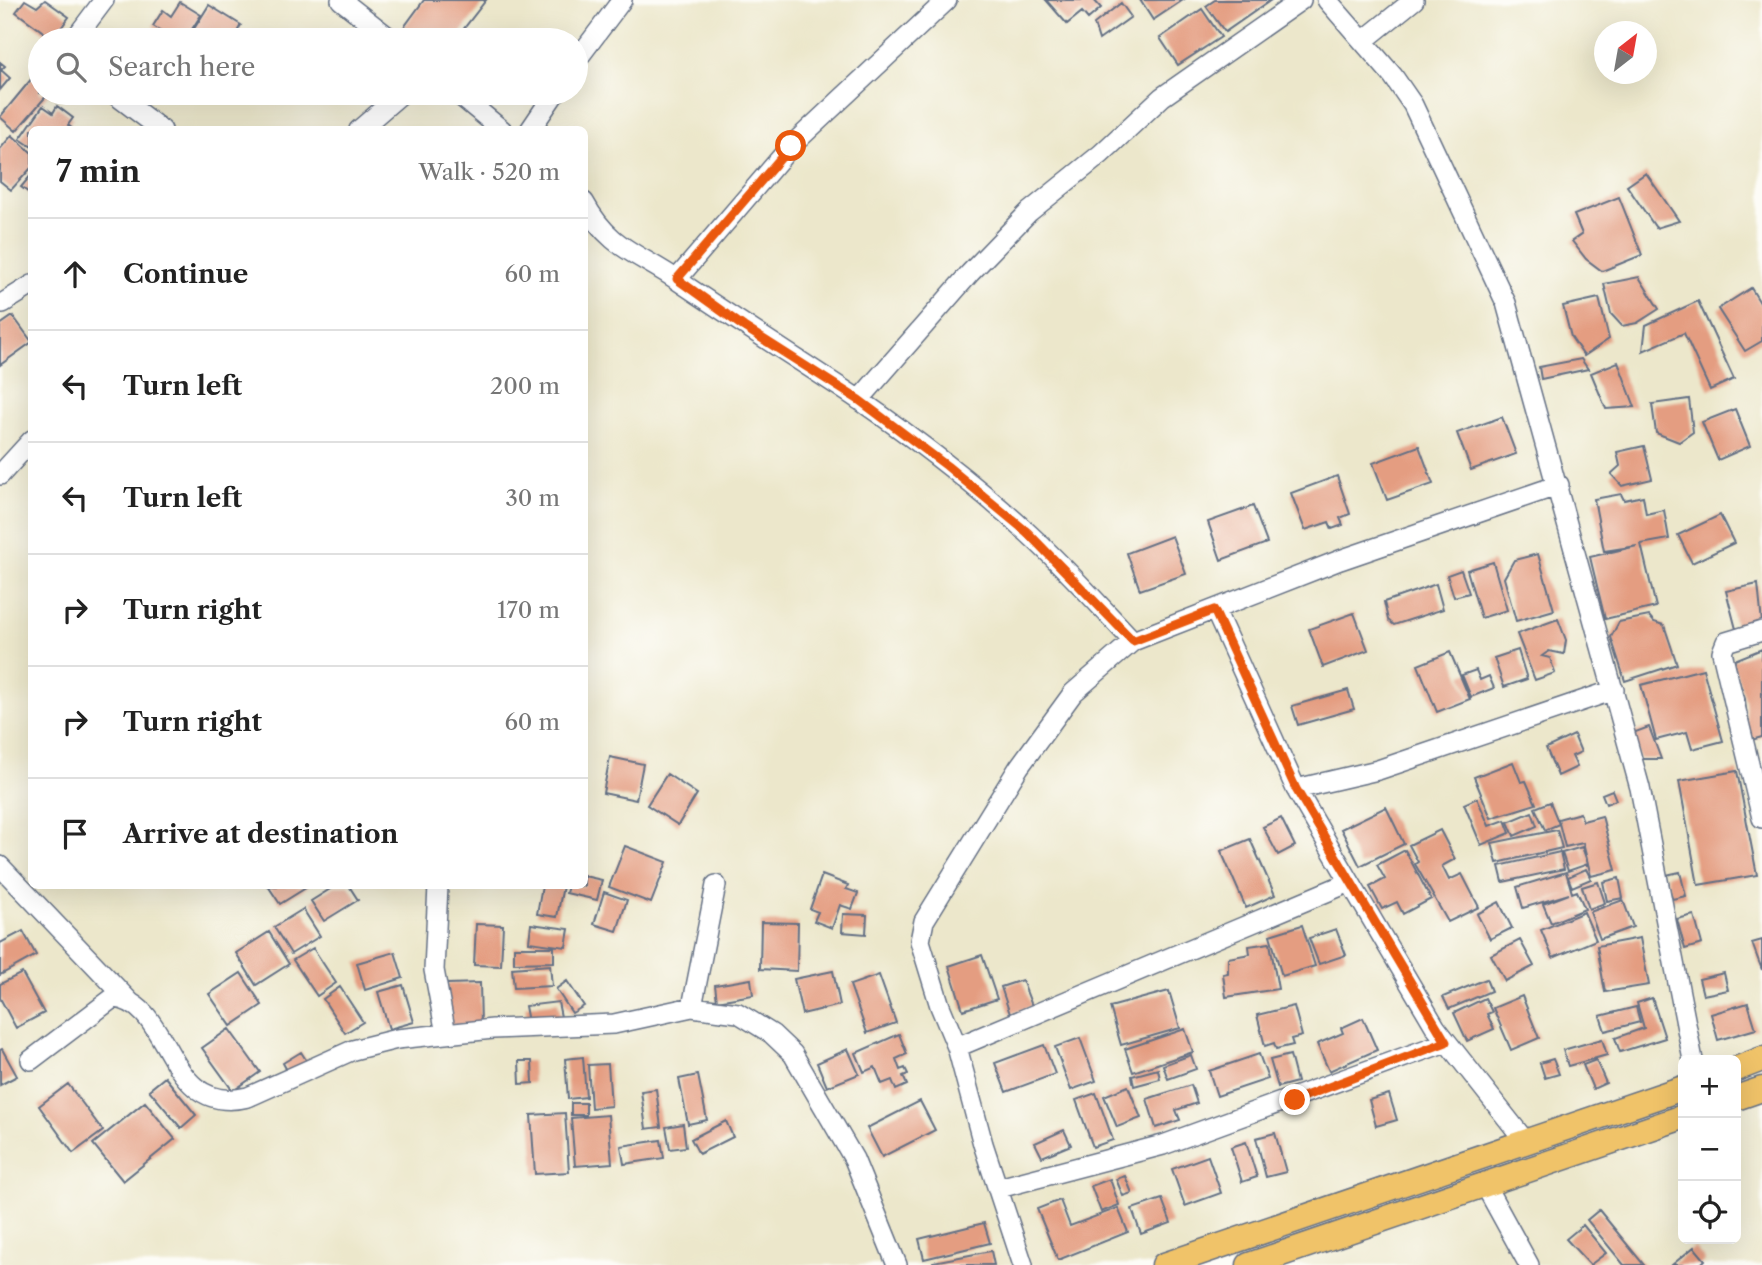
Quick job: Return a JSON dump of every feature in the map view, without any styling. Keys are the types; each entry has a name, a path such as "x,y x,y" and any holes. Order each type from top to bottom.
{"main road":[{"path":"1741,1067 1762,1059"},
{"path":"1741,1096 1762,1089"},
{"path":"1164,1265 1678,1090"},
{"path":"1249,1265 1678,1118"}],"street":[{"path":"83,28 104,0"},
{"path":"341,0 377,28"},
{"path":"588,45 622,0"},
{"path":"677,279 791,146 947,0"},
{"path":"859,400 970,273 1029,212 1101,154 1162,97 1301,0"},
{"path":"1327,0 1413,105 1506,303 1559,485 1640,788 1692,1055"},
{"path":"1363,41 1414,0"},
{"path":"129,105 157,126"},
{"path":"364,126 388,105"},
{"path":"472,105 497,126"},
{"path":"533,126 547,105"},
{"path":"588,209 598,226 616,244 677,279 744,327 859,400 1027,532 1133,641"},
{"path":"3,303 28,287"},
{"path":"0,475 28,444"},
{"path":"1023,1265 983,1144 957,1046 940,1006 920,941 924,921 1019,767 1073,693 1133,641 1340,560 1559,485"},
{"path":"1214,610 1296,789 1350,882 1446,1042 1524,1141"},
{"path":"1762,631 1734,637 1726,642 1722,652 1762,818"},
{"path":"1296,789 1378,770 1614,690"},
{"path":"0,866 130,1002"},
{"path":"957,1046 1350,882"},
{"path":"692,1007 716,885"},
{"path":"439,889 434,970 446,1034"},
{"path":"31,1060 113,998 139,1007 185,1077 206,1095 230,1101 248,1097 353,1050 397,1039 614,1024 692,1007 738,1013 772,1034 793,1054 854,1159 897,1265"},
{"path":"999,1188 1163,1145 1446,1042"},
{"path":"1485,1185 1529,1265"}],"building":[{"path":"25,0 37,7 45,0 69,17 61,28 38,28 16,12"},
{"path":"424,0 486,0 464,28 403,28"},
{"path":"1046,0 1094,0 1101,8 1088,19 1082,12 1067,24"},
{"path":"1140,0 1183,0 1153,20"},
{"path":"1215,0 1271,0 1225,32 1206,6"},
{"path":"180,2 201,15 193,28 153,26 163,10 171,16"},
{"path":"1121,3 1131,17 1099,40 1094,24"},
{"path":"209,5 241,25 239,28 195,28"},
{"path":"1202,9 1221,37 1178,65 1160,38"},
{"path":"0,62 5,66 1,70 10,78 0,90"},
{"path":"28,83 28,105 39,105 16,131 0,117"},
{"path":"43,106 53,113 57,106 73,118 69,126 29,126"},
{"path":"28,128 28,144 20,139"},
{"path":"12,135 28,149 28,171 11,190 0,181 0,149"},
{"path":"1646,173 1679,221 1656,228 1627,186"},
{"path":"28,179 28,192 21,187"},
{"path":"1619,197 1642,255 1602,271 1586,259 1572,241 1582,234 1574,215"},
{"path":"1639,277 1659,309 1637,323 1622,326 1611,314 1604,284"},
{"path":"1751,288 1762,306 1762,341 1745,351 1718,309"},
{"path":"1599,298 1609,339 1584,356 1571,337 1563,306"},
{"path":"1698,301 1734,379 1710,390 1684,333 1643,351 1646,325"},
{"path":"13,316 28,337 28,345 0,365 0,325"},
{"path":"1581,359 1588,369 1541,379 1539,367"},
{"path":"1618,362 1635,407 1606,409 1591,373"},
{"path":"1689,399 1693,432 1679,442 1656,433 1652,404"},
{"path":"1735,409 1750,446 1718,460 1702,422"},
{"path":"1502,417 1516,454 1471,470 1457,433"},
{"path":"1419,446 1433,484 1387,500 1373,463"},
{"path":"1644,446 1652,479 1622,486 1611,474 1620,466 1617,452"},
{"path":"1337,476 1350,514 1340,518 1343,525 1332,529 1329,522 1305,530 1291,493"},
{"path":"1621,494 1624,500 1643,496 1646,514 1664,510 1669,539 1641,544 1656,607 1605,619 1590,557 1637,546 1604,551 1594,499"},
{"path":"1253,506 1267,543 1221,560 1208,522"},
{"path":"1720,515 1734,543 1692,563 1678,535"},
{"path":"1172,536 1186,574 1140,590 1127,553"},
{"path":"1538,554 1554,610 1516,621 1504,578 1514,560"},
{"path":"1493,562 1507,610 1481,618 1467,570"},
{"path":"1461,570 1469,593 1454,597 1447,575"},
{"path":"1436,584 1443,609 1394,625 1388,620 1384,602"},
{"path":"1758,584 1762,623 1736,629 1726,591"},
{"path":"1354,613 1368,650 1323,667 1309,629"},
{"path":"1649,616 1654,622 1664,625 1677,664 1625,681 1611,637 1619,622"},
{"path":"1558,619 1566,640 1564,654 1549,651 1542,656 1550,658 1555,673 1535,680 1517,634"},
{"path":"1762,649 1762,737 1748,741 1745,699 1732,661"},
{"path":"1518,650 1527,679 1504,687 1494,658"},
{"path":"1450,652 1470,699 1437,712 1418,665"},
{"path":"1703,669 1723,741 1692,749 1687,732 1656,740 1641,685"},
{"path":"1476,670 1480,680 1489,676 1494,688 1471,697 1462,675"},
{"path":"1348,690 1354,709 1298,725 1292,706"},
{"path":"1649,727 1661,759 1640,759 1630,734"},
{"path":"1574,735 1581,752 1572,756 1577,767 1558,776 1546,748"},
{"path":"610,757 643,764 636,800 603,793"},
{"path":"1513,762 1521,782 1526,781 1536,804 1491,818 1474,777"},
{"path":"1737,771 1757,875 1698,885 1679,781"},
{"path":"667,774 697,794 678,825 647,805"},
{"path":"1612,790 1616,800 1606,804 1602,794"},
{"path":"1477,798 1489,826 1505,820 1510,833 1481,845 1464,804"},
{"path":"1550,802 1559,824 1545,830 1535,808"},
{"path":"1386,807 1404,844 1360,866 1341,829"},
{"path":"1532,812 1537,826 1514,836 1508,822"},
{"path":"1580,813 1583,821 1602,816 1616,870 1591,876 1583,843 1565,847 1558,819"},
{"path":"1281,818 1295,846 1278,855 1263,827"},
{"path":"1440,830 1455,859 1442,866 1449,880 1462,874 1479,907 1448,922 1415,864 1418,862 1409,845"},
{"path":"1557,830 1562,848 1497,863 1492,843"},
{"path":"1250,839 1275,895 1246,908 1221,851"},
{"path":"625,846 667,862 651,903 609,887"},
{"path":"1582,847 1588,864 1568,871 1562,853"},
{"path":"1405,850 1431,899 1403,914 1397,902 1382,909 1370,887 1385,879 1377,865"},
{"path":"1560,852 1564,869 1503,882 1499,866"},
{"path":"1586,869 1591,879 1572,887 1568,877"},
{"path":"1566,872 1572,893 1577,891 1585,909 1551,923 1543,904 1569,894 1523,908 1517,887"},
{"path":"1680,872 1686,896 1672,899 1666,875"},
{"path":"822,875 848,885 846,889 858,893 852,909 840,905 832,928 814,921 818,912 810,909"},
{"path":"588,877 602,880 597,900 566,893 567,889 588,889"},
{"path":"1619,878 1623,898 1607,901 1603,882"},
{"path":"1598,882 1605,903 1589,909 1582,887"},
{"path":"270,889 304,889 280,904"},
{"path":"330,889 351,889 358,900 324,921 311,901"},
{"path":"541,889 562,889 557,917 537,914"},
{"path":"604,892 627,900 617,931 594,924"},
{"path":"1623,900 1633,927 1600,939 1590,912"},
{"path":"1499,902 1512,928 1490,939 1477,914"},
{"path":"303,909 320,936 291,954 274,927"},
{"path":"1584,912 1596,940 1553,958 1541,930"},
{"path":"843,914 867,915 866,934 842,932"},
{"path":"1694,915 1702,944 1685,949 1677,919"},
{"path":"761,922 798,923 797,971 760,969"},
{"path":"476,924 503,925 501,966 474,965"},
{"path":"531,924 569,929 566,947 529,942"},
{"path":"1302,925 1315,966 1282,976 1270,935"},
{"path":"1336,929 1346,955 1319,964 1309,938"},
{"path":"23,931 36,955 0,975 0,943"},
{"path":"269,932 289,964 256,985 236,953"},
{"path":"1640,938 1649,985 1605,992 1597,946"},
{"path":"1520,940 1534,966 1505,981 1491,955"},
{"path":"1762,940 1762,970 1752,943"},
{"path":"1270,943 1278,989 1226,997 1223,974 1228,973 1228,958 1250,954 1249,946"},
{"path":"514,947 554,947 554,962 514,963"},
{"path":"313,948 336,983 317,996 293,960"},
{"path":"395,952 403,978 365,990 357,963"},
{"path":"982,955 997,999 963,1010 949,966"},
{"path":"550,965 552,986 514,988 512,968"},
{"path":"833,971 840,1005 802,1014 794,979"},
{"path":"22,973 44,1013 16,1028 0,998 0,984"},
{"path":"241,973 262,1005 231,1026 209,994"},
{"path":"1724,973 1728,990 1703,995 1699,979"},
{"path":"879,975 896,1023 867,1033 850,985"},
{"path":"751,979 753,995 717,1001 715,985"},
{"path":"1486,979 1491,991 1449,1009 1443,997"},
{"path":"1022,980 1032,1006 1010,1014 1001,987"},
{"path":"567,981 584,1006 572,1013 556,989"},
{"path":"480,983 481,1025 448,1026 447,984"},
{"path":"403,985 414,1022 389,1029 378,992"},
{"path":"340,987 363,1022 345,1033 323,999"},
{"path":"1169,991 1180,1028 1121,1045 1110,1007"},
{"path":"1522,996 1539,1038 1511,1050 1493,1008"},
{"path":"1485,998 1492,1012 1487,1014 1494,1029 1467,1041 1454,1013"},
{"path":"1652,998 1665,1038 1620,1052 1615,1038 1644,1028 1637,1003"},
{"path":"558,1002 561,1017 528,1022 525,1006"},
{"path":"1748,1003 1756,1029 1718,1040 1711,1014"},
{"path":"1294,1006 1302,1036 1291,1039 1293,1045 1276,1049 1274,1043 1265,1046 1257,1015"},
{"path":"1636,1007 1640,1022 1605,1031 1600,1016"},
{"path":"1363,1018 1377,1050 1329,1071 1317,1044 1343,1033 1341,1028"},
{"path":"229,1029 260,1072 233,1091 202,1048"},
{"path":"1185,1029 1193,1052 1133,1072 1125,1049"},
{"path":"899,1034 907,1054 896,1059 900,1070 905,1068 908,1074 903,1076 907,1085 896,1090 892,1080 882,1084 875,1067 864,1072 856,1053"},
{"path":"1080,1038 1096,1081 1071,1090 1055,1047"},
{"path":"1602,1039 1607,1055 1568,1066 1563,1050"},
{"path":"1044,1045 1055,1074 1006,1092 995,1063"},
{"path":"2,1049 17,1076 0,1085 0,1050"},
{"path":"848,1049 859,1074 827,1087 817,1063"},
{"path":"301,1052 308,1063 289,1074 283,1063"},
{"path":"1259,1054 1268,1079 1217,1096 1209,1071"},
{"path":"1191,1055 1196,1069 1168,1079 1163,1065"},
{"path":"1290,1055 1297,1082 1278,1087 1270,1060"},
{"path":"583,1057 586,1097 568,1099 565,1059"},
{"path":"1553,1059 1559,1074 1545,1078 1540,1063"},
{"path":"1596,1060 1606,1083 1593,1089 1583,1065"},
{"path":"519,1061 532,1061 533,1083 520,1084"},
{"path":"608,1064 611,1106 591,1108 588,1065"},
{"path":"1158,1069 1160,1079 1134,1086 1132,1076"},
{"path":"698,1075 707,1120 688,1124 679,1079"},
{"path":"165,1077 196,1115 181,1128 149,1090"},
{"path":"68,1084 103,1131 73,1153 39,1106"},
{"path":"1191,1085 1197,1103 1176,1110 1180,1120 1156,1128 1147,1099"},
{"path":"1128,1086 1141,1118 1117,1127 1104,1096"},
{"path":"656,1089 661,1127 646,1129 641,1091"},
{"path":"1096,1093 1113,1140 1093,1147 1076,1100"},
{"path":"1389,1094 1397,1120 1376,1126 1369,1100"},
{"path":"920,1101 935,1130 882,1157 867,1128"},
{"path":"145,1102 175,1139 123,1181 93,1144"},
{"path":"571,1103 586,1103 586,1115 571,1115"},
{"path":"565,1113 569,1172 535,1174 531,1115"},
{"path":"608,1115 612,1163 575,1166 571,1118"},
{"path":"726,1121 733,1137 699,1154 691,1139"},
{"path":"683,1124 686,1147 670,1149 666,1127"},
{"path":"1064,1130 1071,1145 1042,1157 1035,1143"},
{"path":"1275,1133 1286,1172 1266,1177 1256,1138"},
{"path":"661,1140 664,1158 624,1164 621,1146"},
{"path":"1246,1142 1257,1177 1242,1182 1231,1147"},
{"path":"1208,1156 1221,1193 1185,1206 1172,1169"},
{"path":"1125,1176 1132,1193 1123,1196 1116,1179"},
{"path":"1110,1179 1119,1205 1101,1212 1091,1186"},
{"path":"1162,1199 1171,1223 1141,1234 1132,1209"},
{"path":"1060,1200 1070,1226 1118,1208 1128,1232 1058,1260 1037,1209"},
{"path":"1599,1210 1644,1265 1624,1265 1587,1220"},
{"path":"984,1223 990,1243 924,1259 919,1239"},
{"path":"1583,1225 1606,1253 1590,1265 1566,1239"},
{"path":"1694,1247 1705,1260 1700,1265 1672,1265"},
{"path":"991,1251 994,1265 933,1265 933,1262"}],"route":[{"path":"791,146 677,279 744,327 859,400 947,466 1027,532 1133,641 1214,610 1296,789 1446,1042 1295,1100"}]}
